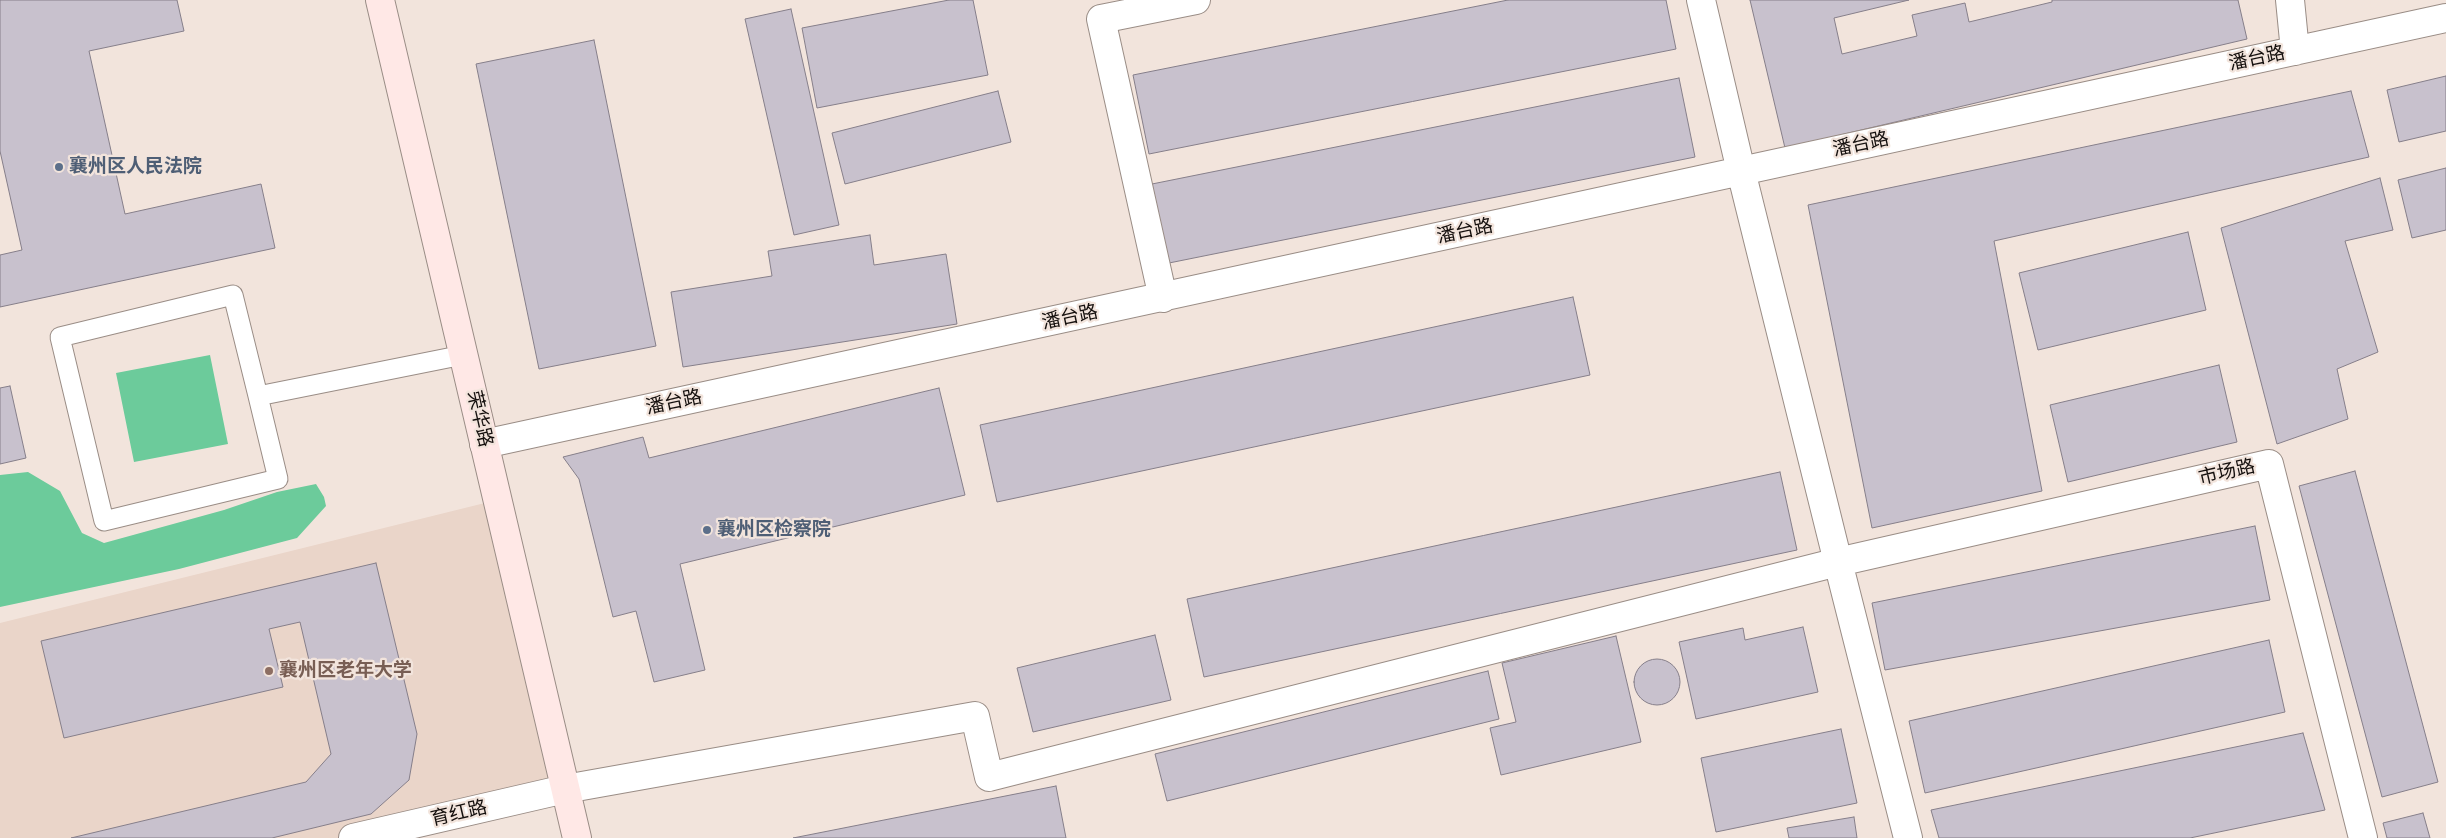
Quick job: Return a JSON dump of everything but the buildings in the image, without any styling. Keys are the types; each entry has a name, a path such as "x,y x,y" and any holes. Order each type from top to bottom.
{"main road":[{"name":"荣华路","path":"380,0 577,838"}],"street":[{"path":"1164,298 1101,19 1196,0"},
{"path":"1701,0 1741,171 1908,838"},
{"path":"2290,0 2295,51"},
{"name":"潘台路","path":"484,444 1164,298 2446,18"},
{"name":"市场路","path":"1838,562 2269,464 2363,838"},
{"name":"育红路","path":"352,838 565,789 975,716 989,777 1838,562"}],"lane":[{"path":"234,295 258,396 278,480 104,521 60,337 234,295"},
{"path":"258,396 463,354"}],"shaded area":[{"name":"襄州区老年大学","path":"497,500 565,789 353,838 0,838 0,623"}],"green space":[{"path":"210,355 228,444 134,462 116,373"},
{"path":"28,472 60,491 82,533 104,543 224,510 277,492 316,484 324,497 326,506 297,538 179,569 0,607 0,475"}],"place":[{"name":"襄州区人民法院","path":"59,167"},
{"name":"襄州区检察院","path":"707,530"},
{"name":"襄州区老年大学","path":"269,671"}]}
